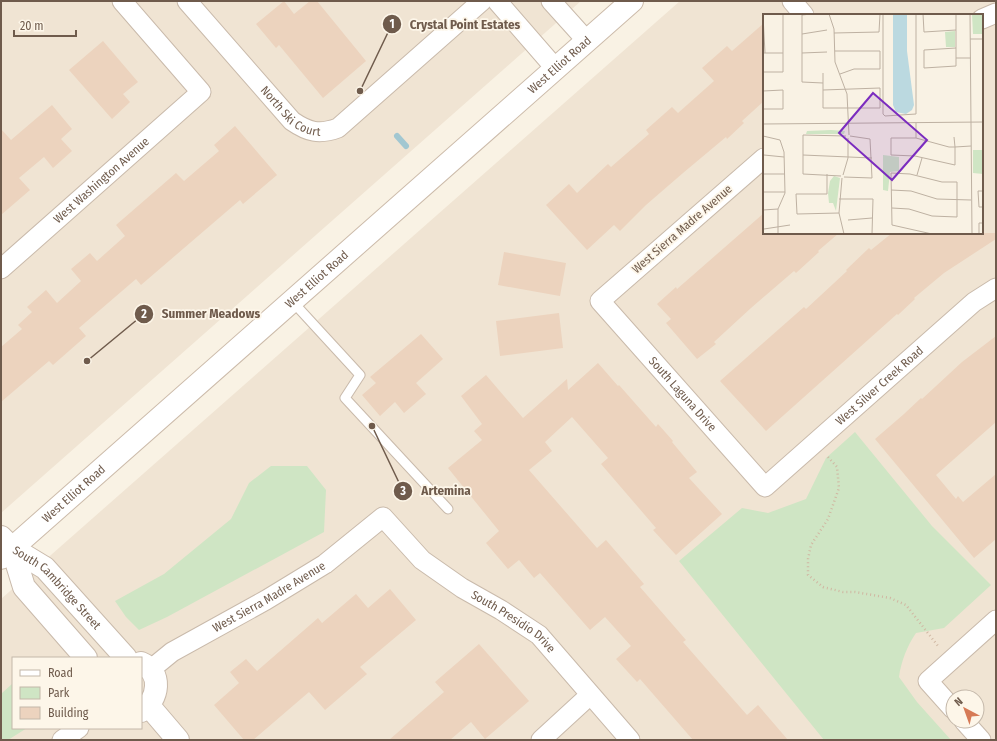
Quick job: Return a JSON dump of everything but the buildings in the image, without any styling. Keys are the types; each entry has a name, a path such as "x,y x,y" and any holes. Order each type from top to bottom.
{"main road":[{"name":"West Elliot Road","path":"5,548 292,301 632,1"},
{"name":"South Cambridge Street","path":"5,548 24,587 85,657"},
{"name":"South Cambridge Street","path":"5,548 45,568 125,657"},
{"path":"146,667 154,677 156,684 153,699 145,708 178,740"}],"street":[{"name":"West Washington Avenue","path":"1,269 201,92 122,1"},
{"name":"North Ski Court","path":"187,1 292,121 302,128 315,132 327,132 338,128 482,1"},
{"path":"497,1 556,69"},
{"path":"552,1 587,42"},
{"path":"792,1 803,14"},
{"path":"983,19 996,13"},
{"name":"West Sierra Madre Avenue","path":"600,301 763,159"},
{"name":"West Silver Creek Road","path":"765,487 974,302 996,288"},
{"name":"South Laguna Drive","path":"600,301 765,487"},
{"name":"West Sierra Madre Avenue","path":"146,667 266,600 325,564 383,517"},
{"name":"South Presidio Drive","path":"383,517 422,560 462,588 501,610 539,635 630,740"},
{"path":"945,700 928,681 996,620"},
{"path":"541,740 590,694"},
{"path":"62,740 78,729"},
{"path":"971,729 981,740"}],"lane":[{"path":"292,301 360,375 345,398 448,509"}],"path":[{"path":"815,443 837,467 839,488 828,519 812,545 808,559 808,575 823,587 843,592 855,592 890,598 906,604 950,661"}],"shaded area":[{"path":"1,1 581,1 1,513"},
{"path":"680,1 996,1 996,740 1,740 1,599"}],"green space":[{"path":"855,432 932,526 991,585 944,628 916,633 907,649 901,666 899,677 917,702 951,740 824,740 679,561 742,508 768,513 806,499 826,458"},
{"path":"271,466 307,466 326,490 324,532 167,617 139,630 126,617 115,601 164,574 231,519 249,483"},
{"path":"12,684 12,729 25,729 8,740 1,740 1,694"}],"waterway":[{"path":"397,136 406,146"}],"place":[{"name":"Crystal Point Estates","path":"360,91"},
{"name":"Summer Meadows","path":"87,361"},
{"name":"Artemina","path":"372,426"}]}
